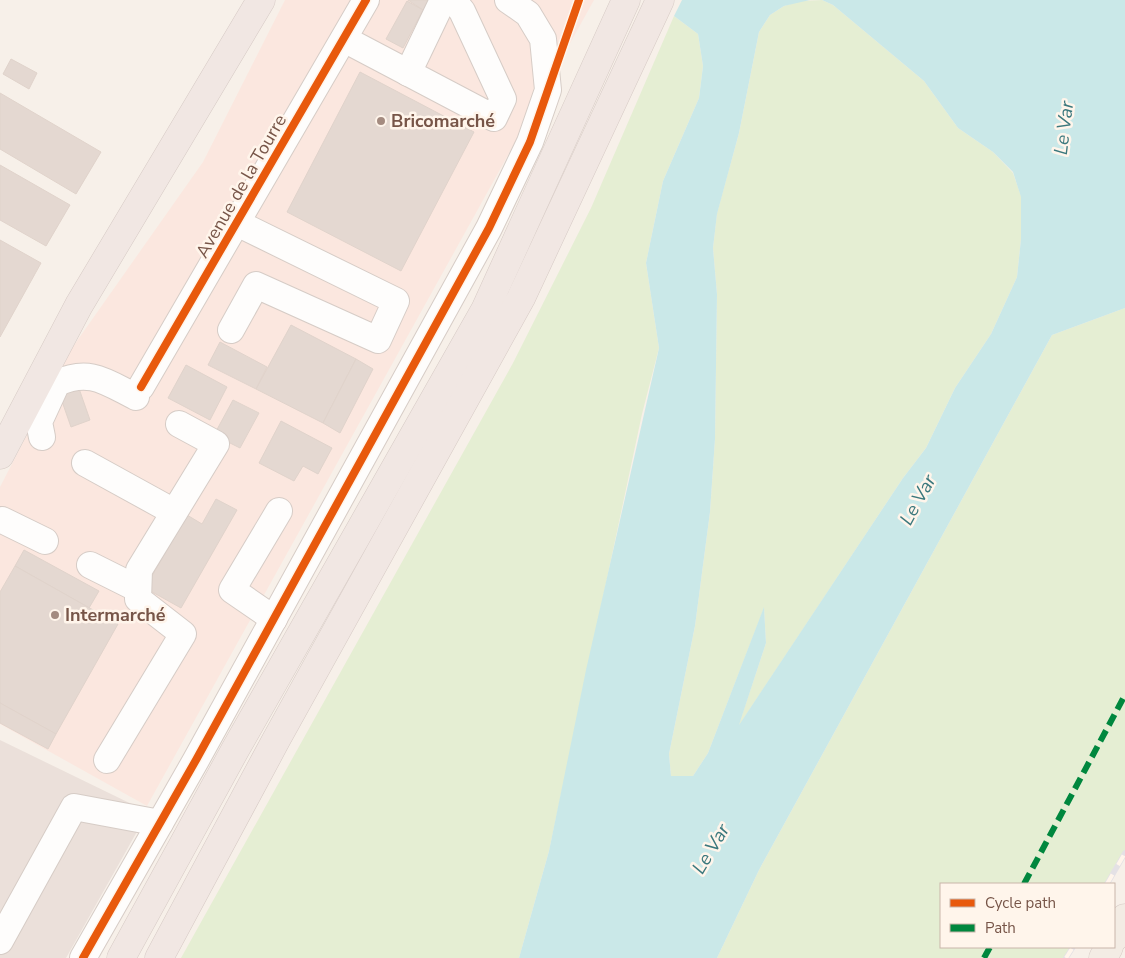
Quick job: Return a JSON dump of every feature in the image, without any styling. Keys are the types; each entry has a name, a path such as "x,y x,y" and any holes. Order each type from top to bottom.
{"highway":[{"path":"0,455 79,305 261,0"},
{"path":"121,958 235,750 485,310 626,0"},
{"path":"159,958 276,740 522,298 660,0"},
{"path":"0,416 20,376 237,4"}],"main road":[{"path":"1115,936 1125,918"}],"street":[{"name":"Avenue de la Tourre","path":"42,437 39,422 57,382 74,375 95,376 138,392 366,0"},
{"path":"408,73 443,0"},
{"path":"344,39 494,118 503,99 462,10 453,0"},
{"path":"83,958 274,619 489,228 530,142 548,90 543,40 528,14 508,0"},
{"path":"231,330 256,285 378,340 396,301 237,223"},
{"path":"107,760 183,634 138,599 139,570 216,444 179,424"},
{"path":"85,464 174,512"},
{"path":"274,619 232,590 278,511"},
{"path":"2,520 46,541"},
{"path":"90,566 138,589"},
{"path":"0,941 74,807 160,823"}],"shaded area":[{"path":"285,0 594,0 147,806 0,724 0,487 72,348 203,162"},
{"path":"0,740 148,812 66,958 0,958"}],"green space":[{"path":"822,0 833,5 924,81 958,128 993,152 1013,173 1021,196 1021,239 1017,277 991,334 955,388 926,448 903,478 738,727 766,643 764,608 708,753 693,776 671,776 669,754 695,626 710,512 715,439 717,294 713,248 717,213 739,133 759,32 770,15 784,6 800,1"},
{"path":"674,16 698,34 703,66 699,98 663,181 646,263 659,348 642,414 549,851 519,958 181,958 513,363 591,208"},
{"path":"1125,308 1125,853 1108,883 940,883 940,948 1072,948 1066,958 717,958 759,870 1052,335"}],"water":[{"name":"Le Var","path":"682,0 810,0 784,6 770,15 759,32 739,133 717,214 713,248 717,294 715,439 710,512 695,626 669,754 671,776 693,776 708,753 764,607 766,643 739,725 903,478 926,448 955,388 991,334 1017,277 1021,239 1021,197 1013,172 993,152 958,128 924,81 833,5 822,0 1125,0 1125,308 1052,335 759,870 717,958 519,958 549,851 586,670 659,348 646,263 663,181 699,98 703,66 698,34 674,16"}],"building":[{"path":"408,0 429,0 423,10"},
{"path":"407,1 423,10 403,48 386,39"},
{"path":"11,59 37,73 29,89 3,74"},
{"path":"360,72 474,132 401,271 287,212"},
{"path":"0,93 101,152 76,194 0,149"},
{"path":"0,165 70,205 46,246 0,220"},
{"path":"0,240 41,263 0,337"},
{"path":"291,325 356,359 323,423 256,389"},
{"path":"220,342 267,367 256,389 208,365"},
{"path":"356,359 373,369 340,433 323,423"},
{"path":"186,365 227,387 210,420 168,398"},
{"path":"76,380 90,420 71,427 57,387"},
{"path":"233,400 259,413 240,448 214,435"},
{"path":"281,421 332,448 318,474 303,466 294,481 259,463"},
{"path":"216,499 237,510 181,608 145,588 187,515 202,524"},
{"path":"24,550 99,591 89,608 15,566"},
{"path":"15,566 118,624 56,734 0,703 0,592"},
{"path":"0,703 56,734 48,749 0,723"}],"railway":[{"path":"1108,883 1125,853"},
{"path":"1066,958 1072,948"}],"marked path":[{"path":"1025,883 1125,695"},
{"path":"984,958 989,948"}],"cycle path":[{"path":"141,387 366,0"},
{"path":"83,958 196,760 489,228 530,142 579,0"}],"place":[{"name":"Bricomarché","path":"381,121"},
{"name":"Intermarché","path":"55,615"}]}
